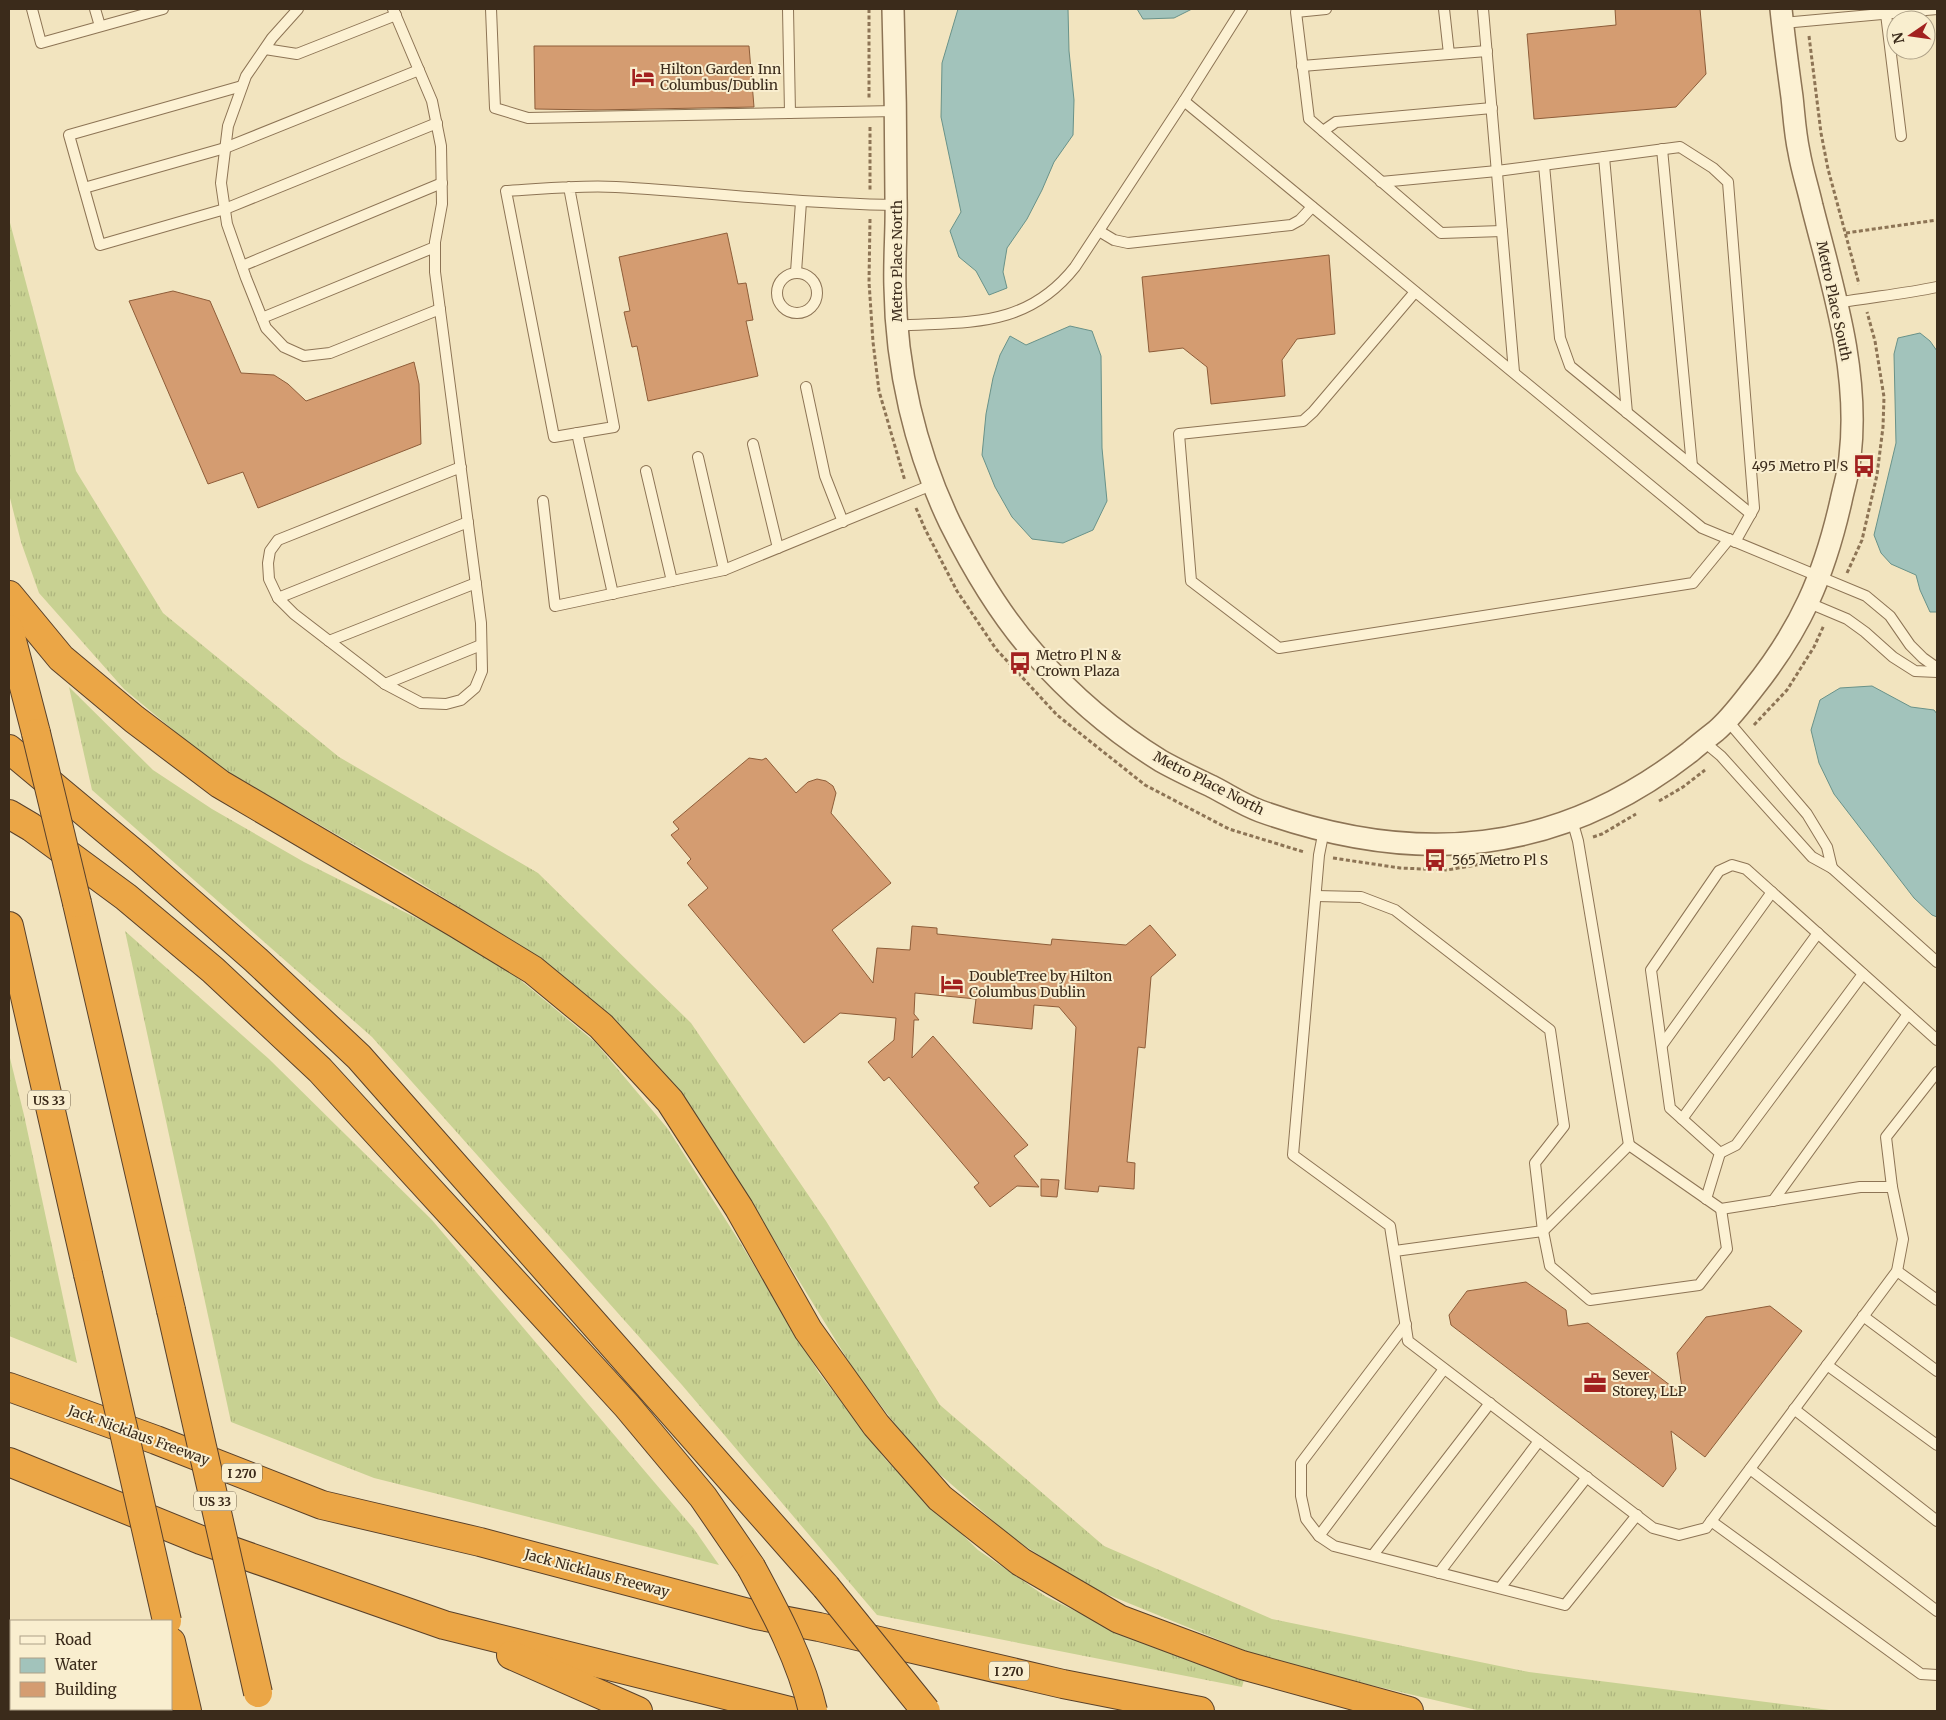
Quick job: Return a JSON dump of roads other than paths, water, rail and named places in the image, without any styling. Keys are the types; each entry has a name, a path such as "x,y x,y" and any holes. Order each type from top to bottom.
{"highway":[{"path":"9,596 61,658 134,720 220,784 533,970 601,1026 670,1101 739,1208 808,1330 876,1425 940,1498 1021,1562 1119,1619 1242,1665 1409,1711"},
{"name":"US 33","path":"9,629 77,903 260,1702"},
{"path":"9,749 213,922 359,1057 826,1587 926,1711"},
{"path":"9,814 31,827 126,897 213,970 320,1070 627,1406 703,1497 751,1567 782,1625 809,1694 813,1711"},
{"name":"US 33","path":"9,926 167,1620"},
{"path":"9,994 88,1274"},
{"name":"Jack Nicklaus Freeway","path":"9,1387 156,1440 322,1505 480,1542 756,1616 819,1627 1063,1684 1200,1711"},
{"path":"9,1462 201,1540 444,1625 638,1711"},
{"path":"444,1625 790,1711"},
{"path":"172,1646 187,1711"}],"street":[{"name":"Metro Place North","path":"894,9 896,111 895,286 897,326 905,389 924,459 948,518 995,602 1032,650 1065,686 1109,724 1160,760 1255,809 1324,830 1360,838 1432,845 1466,844"},
{"name":"Metro Place South","path":"1466,844 1519,836 1545,830 1572,820 1640,786 1671,766 1727,720 1783,649 1809,603 1832,542 1850,460 1852,416 1848,362 1837,303 1798,151 1782,16"}],"lane":[{"path":"32,9 41,43 162,9"},
{"path":"95,9 100,26"},
{"path":"298,9 264,49 246,76 228,126 221,183 227,224 266,328 284,347 304,356 330,353 440,309"},
{"path":"491,9 495,108 528,118 896,111"},
{"path":"788,9 790,114"},
{"path":"897,326 986,320 1017,312 1045,297 1064,281 1099,231 1242,9"},
{"path":"1326,9 1296,12 1308,119 1441,233 1502,231"},
{"path":"1444,9 1449,54"},
{"path":"1483,9 1514,372"},
{"path":"264,49 297,54 394,12 432,101 442,146 442,204 435,247 435,272 461,467 481,623 482,671 474,688 462,700 446,704 421,703 385,684 294,614 278,598 269,579 268,564 270,551 278,540 461,467"},
{"path":"1782,16 1808,21 1886,14"},
{"path":"1302,66 1487,51"},
{"path":"1892,60 1901,136"},
{"path":"84,188 225,148 419,70"},
{"path":"242,86 69,135 100,245 225,209 436,123"},
{"path":"1184,101 1702,528 1866,596 1890,616 1910,645 1937,668"},
{"path":"1323,131 1336,122 1492,108"},
{"path":"1381,182 1497,171 1680,147 1713,168 1728,182 1754,508 1732,541 1693,582 1279,648 1191,581 1179,434 1303,421 1313,412 1415,292"},
{"path":"1662,149 1692,466"},
{"path":"1604,157 1627,413"},
{"path":"1544,165 1560,338 1570,366 1751,514"},
{"path":"242,266 442,183"},
{"path":"569,187 614,427 554,437 506,191 569,187 614,187 801,202 896,205"},
{"path":"796,272 801,202"},
{"path":"1099,231 1114,240 1128,243 1291,225 1300,220 1312,207"},
{"path":"262,318 435,247"},
{"path":"796,272 809,276 813,281 817,294 812,306 800,313 787,311 778,301 776,295 779,282 784,276 796,272"},
{"path":"1837,303 1903,294 1937,287"},
{"path":"806,387 825,476 844,522"},
{"path":"577,433 613,594"},
{"path":"753,444 778,548"},
{"path":"698,457 724,570"},
{"path":"646,471 672,581"},
{"path":"543,501 555,606 724,570 934,484"},
{"path":"278,598 468,522"},
{"path":"329,641 476,582"},
{"path":"1809,603 1846,619 1865,632 1892,657 1915,671 1937,672"},
{"path":"385,684 481,645"},
{"path":"1727,720 1807,814 1827,847 1832,868"},
{"path":"1703,741 1721,756 1812,857 1832,868 1937,962"},
{"path":"1572,820 1578,841 1629,1145 1721,1209 1860,1188 1892,1187"},
{"path":"1324,830 1319,855 1293,1155 1390,1226 1396,1251 1408,1341 1653,1528 1679,1535 1706,1528 1897,1271 1903,1239 1892,1187 1886,1138 1937,1072"},
{"path":"1720,1153 1670,1108 1651,970 1720,871 1732,865 1746,869 1937,1040"},
{"path":"1662,1045 1772,892"},
{"path":"1316,896 1361,897 1394,910 1550,1030 1564,1126 1535,1163 1543,1231 1550,1266 1590,1300 1699,1286 1726,1249 1721,1209"},
{"path":"1682,1119 1818,934"},
{"path":"1706,1199 1720,1153 1736,1145 1864,974"},
{"path":"1773,1201 1908,1014"},
{"path":"1396,1251 1543,1231 1629,1145"},
{"path":"1897,1271 1937,1300"},
{"path":"1864,1316 1937,1371"},
{"path":"1406,1324 1301,1463 1301,1496 1306,1519 1319,1536 1334,1546 1565,1605 1637,1515"},
{"path":"1826,1365 1937,1445"},
{"path":"1319,1536 1444,1369"},
{"path":"1373,1556 1490,1403"},
{"path":"1794,1410 1937,1521"},
{"path":"1439,1573 1539,1441"},
{"path":"1750,1469 1937,1611"},
{"path":"1500,1588 1587,1477"},
{"path":"1711,1521 1921,1674 1937,1675"}],"water":[{"path":"958,9 1068,9 1069,51 1074,100 1073,135 1054,162 1027,219 1007,248 1003,272 1007,288 989,295 976,271 959,257 950,231 961,212 941,117 942,63"},
{"path":"1137,9 1192,9 1174,18 1143,19"},
{"path":"1070,326 1092,331 1101,356 1102,448 1107,501 1093,530 1063,543 1032,539 1012,517 995,487 982,455 986,414 993,378 1000,355 1010,336 1026,345"},
{"path":"1920,333 1930,341 1937,351 1937,612 1930,612 1920,590 1916,575 1891,564 1881,553 1874,535 1896,443 1894,354 1898,338"},
{"path":"1872,686 1911,707 1934,710 1937,714 1937,917 1932,915 1914,898 1834,794 1819,763 1811,730 1820,700 1840,688"}],"place":[{"name":"Hilton Garden Inn Columbus/Dublin","path":"643,77"},
{"name":"495 Metro Pl S","path":"1864,466"},
{"name":"Metro Pl N & Crown Plaza","path":"1020,663"},
{"name":"565 Metro Pl S","path":"1435,860"},
{"name":"DoubleTree by Hilton Columbus Dublin","path":"952,984"},
{"name":"Sever Storey, LLP","path":"1595,1383"}]}
